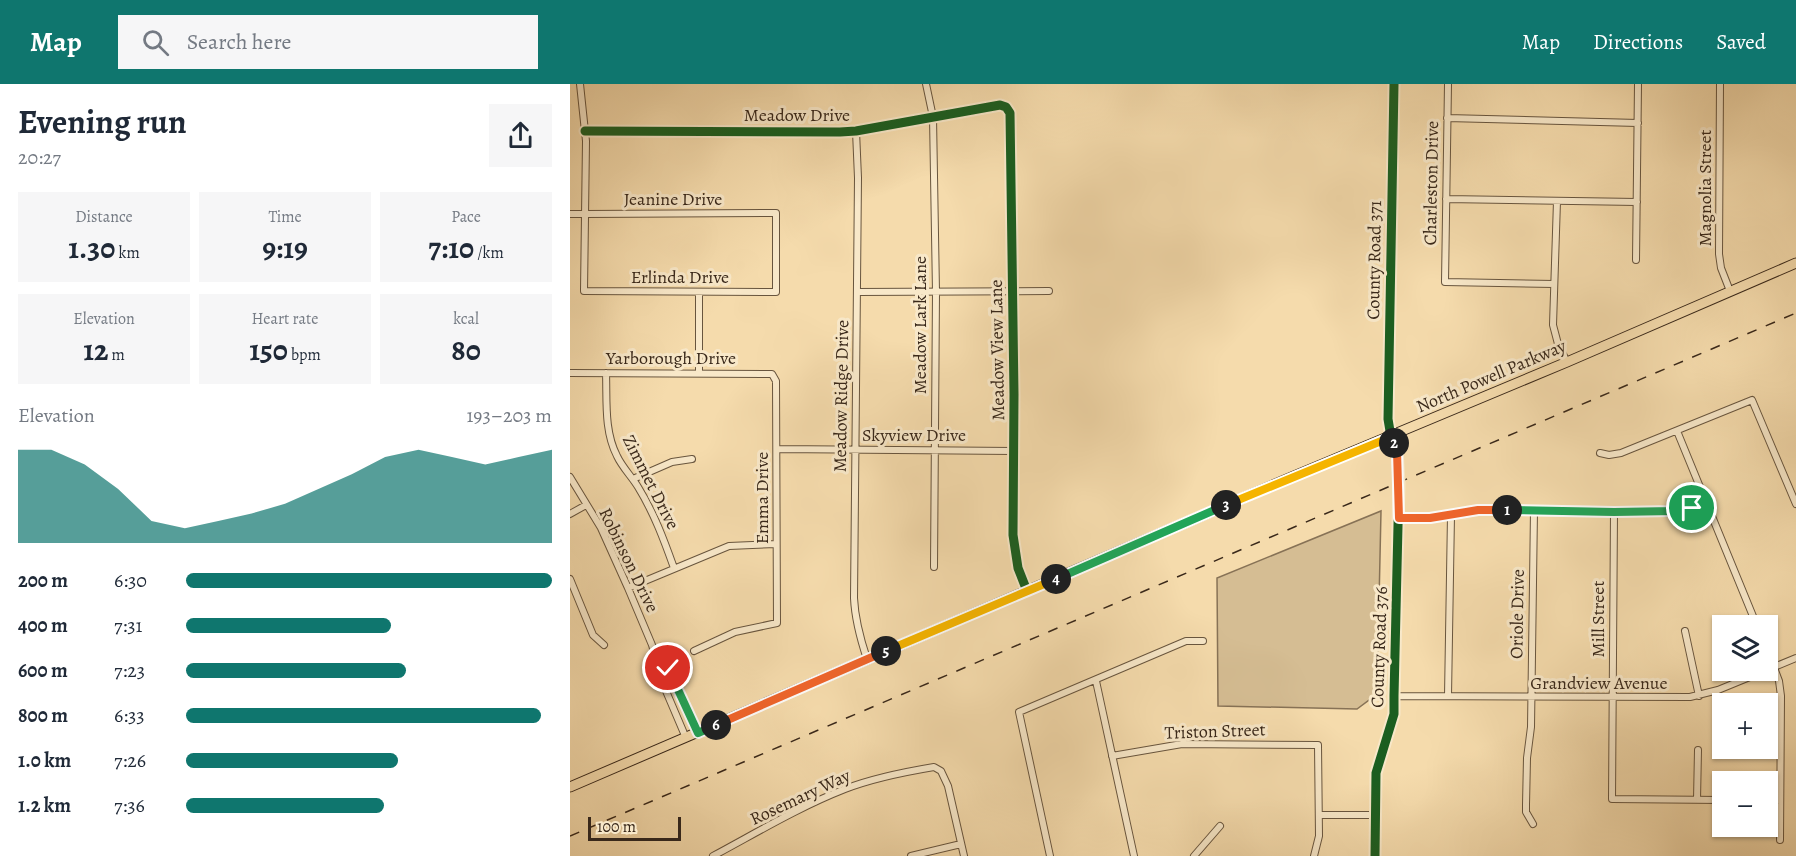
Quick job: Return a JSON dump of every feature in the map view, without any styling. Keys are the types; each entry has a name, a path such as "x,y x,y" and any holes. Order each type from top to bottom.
{"main road":[{"name":"North Powell Parkway","path":"570,787 1796,263"}],"street":[{"path":"580,84 585,131 585,214"},
{"name":"Meadow Lark Lane","path":"926,84 933,117 936,292 934,567"},
{"name":"County Road 371","path":"1391,437 1388,419 1394,84"},
{"name":"Charleston Drive","path":"1448,84 1445,282 1554,284"},
{"path":"1636,260 1638,84"},
{"name":"Magnolia Street","path":"1720,84 1719,254 1721,268 1730,291"},
{"name":"Meadow Drive","path":"585,131 856,131 1000,105 1006,107"},
{"name":"Meadow View Lane","path":"1006,107 1010,113 1014,552 1027,591"},
{"path":"1447,118 1638,123"},
{"name":"Meadow Ridge Drive","path":"856,131 855,619 867,659"},
{"path":"1446,199 1637,202"},
{"path":"1557,201 1553,325 1558,344 1567,362"},
{"name":"Jeanine Drive","path":"570,214 776,213 776,292"},
{"name":"Erlinda Drive","path":"585,214 584,291 776,292"},
{"path":"857,292 1049,291"},
{"path":"699,292 699,372"},
{"name":"Yarborough Drive","path":"570,372 772,374"},
{"name":"Zimmet Drive","path":"606,373 607,420 617,457 633,479 664,537 674,568"},
{"name":"Emma Drive","path":"694,651 735,632 777,623 778,449 776,381 772,374"},
{"path":"1600,453 1609,455 1621,453 1752,400 1796,504"},
{"path":"1677,431 1752,615"},
{"name":"County Road 376","path":"1375,856 1376,773 1394,714 1399,518 1397,451 1391,437"},
{"name":"Skyview Drive","path":"778,449 1014,451"},
{"path":"633,479 672,462 692,459"},
{"name":"Robinson Drive","path":"570,477 601,528 628,588 656,659 663,684 686,738"},
{"path":"1399,518 1430,518 1478,510 1684,511 1707,504"},
{"path":"570,514 585,505"},
{"name":"Oriole Drive","path":"1533,824 1526,812 1526,805 1531,698 1534,510"},
{"name":"Mill Street","path":"1614,512 1612,799 1696,800"},
{"path":"1448,696 1451,515"},
{"path":"628,588 729,546 776,544"},
{"path":"570,579 593,635 604,645"},
{"path":"1685,631 1699,696"},
{"path":"1050,856 1020,712 1186,641 1203,641"},
{"name":"Grandview Avenue","path":"1778,667 1796,658"},
{"name":"Robinson Drive","path":"656,659 668,668 698,733"},
{"path":"1096,681 1134,856"},
{"name":"Grandview Avenue","path":"1394,696 1681,698 1699,696 1740,681"},
{"path":"1778,681 1781,696 1780,840"},
{"name":"Triston Street","path":"1112,756 1182,744 1318,745 1319,815"},
{"path":"1698,750 1696,800 1712,800"},
{"name":"Rosemary Way","path":"713,856 820,800 846,789 889,776 929,768 938,768 944,774 961,843"},
{"path":"1314,856 1319,836 1319,815 1375,815"},
{"path":"1194,856 1220,826"},
{"path":"911,856 961,843 964,856"}],"shaded area":[{"path":"1381,511 1377,694 1357,709 1218,706 1217,578"}],"railway":[{"path":"570,836 1796,313"}],"cycle path":[{"path":"1375,856 1376,773 1394,714 1399,483 1397,451 1391,437 1388,419 1394,84"},
{"path":"585,131 840,132 1000,105 1006,107 1010,113 1014,394 1013,535 1018,568 1027,591"}],"route":[{"path":"668,668 698,733 1294,476 1391,437 1397,451 1399,518 1440,517 1467,510 1614,512 1684,511 1692,508"}]}
